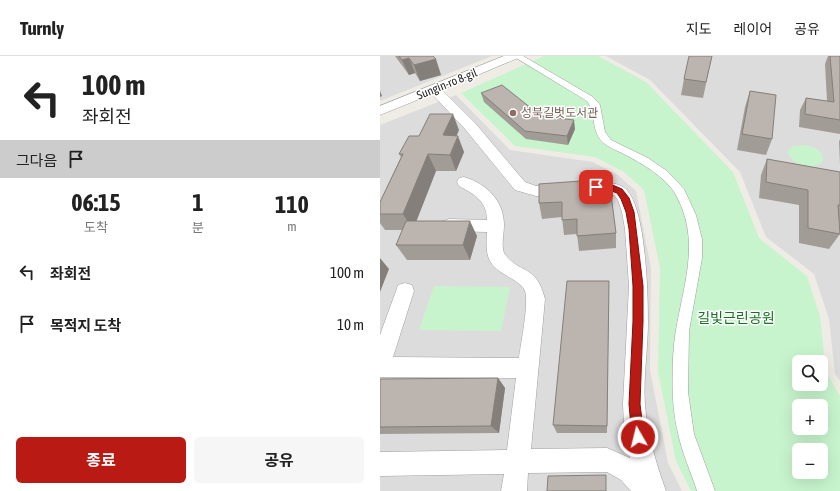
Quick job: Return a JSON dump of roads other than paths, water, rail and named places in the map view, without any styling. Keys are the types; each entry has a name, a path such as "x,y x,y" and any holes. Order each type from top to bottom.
{"street":[{"name":"Sungin-ro 8-gil","path":"380,111 516,56"},
{"path":"516,56 590,99 595,105 600,132 608,142 644,160 664,174 680,192 690,215 696,239 696,258 682,331 680,392 686,434 706,491"},
{"path":"434,89 470,126 520,186 536,191 610,187 619,191 625,198 630,212 637,267 638,321 634,404 636,426 642,458 653,491"},
{"path":"464,182 490,199 495,208 496,226 494,249 496,256 500,262 530,281 535,289 536,299 529,368 514,491"},
{"path":"449,225 496,226"},
{"path":"405,291 380,366 529,368"},
{"path":"380,464 607,460 626,468 641,483 644,491"}],"place":[{"name":"성북길벗도서관","path":"513,113"}],"park label":[{"name":"길빛근린공원","path":"736,318"}]}
